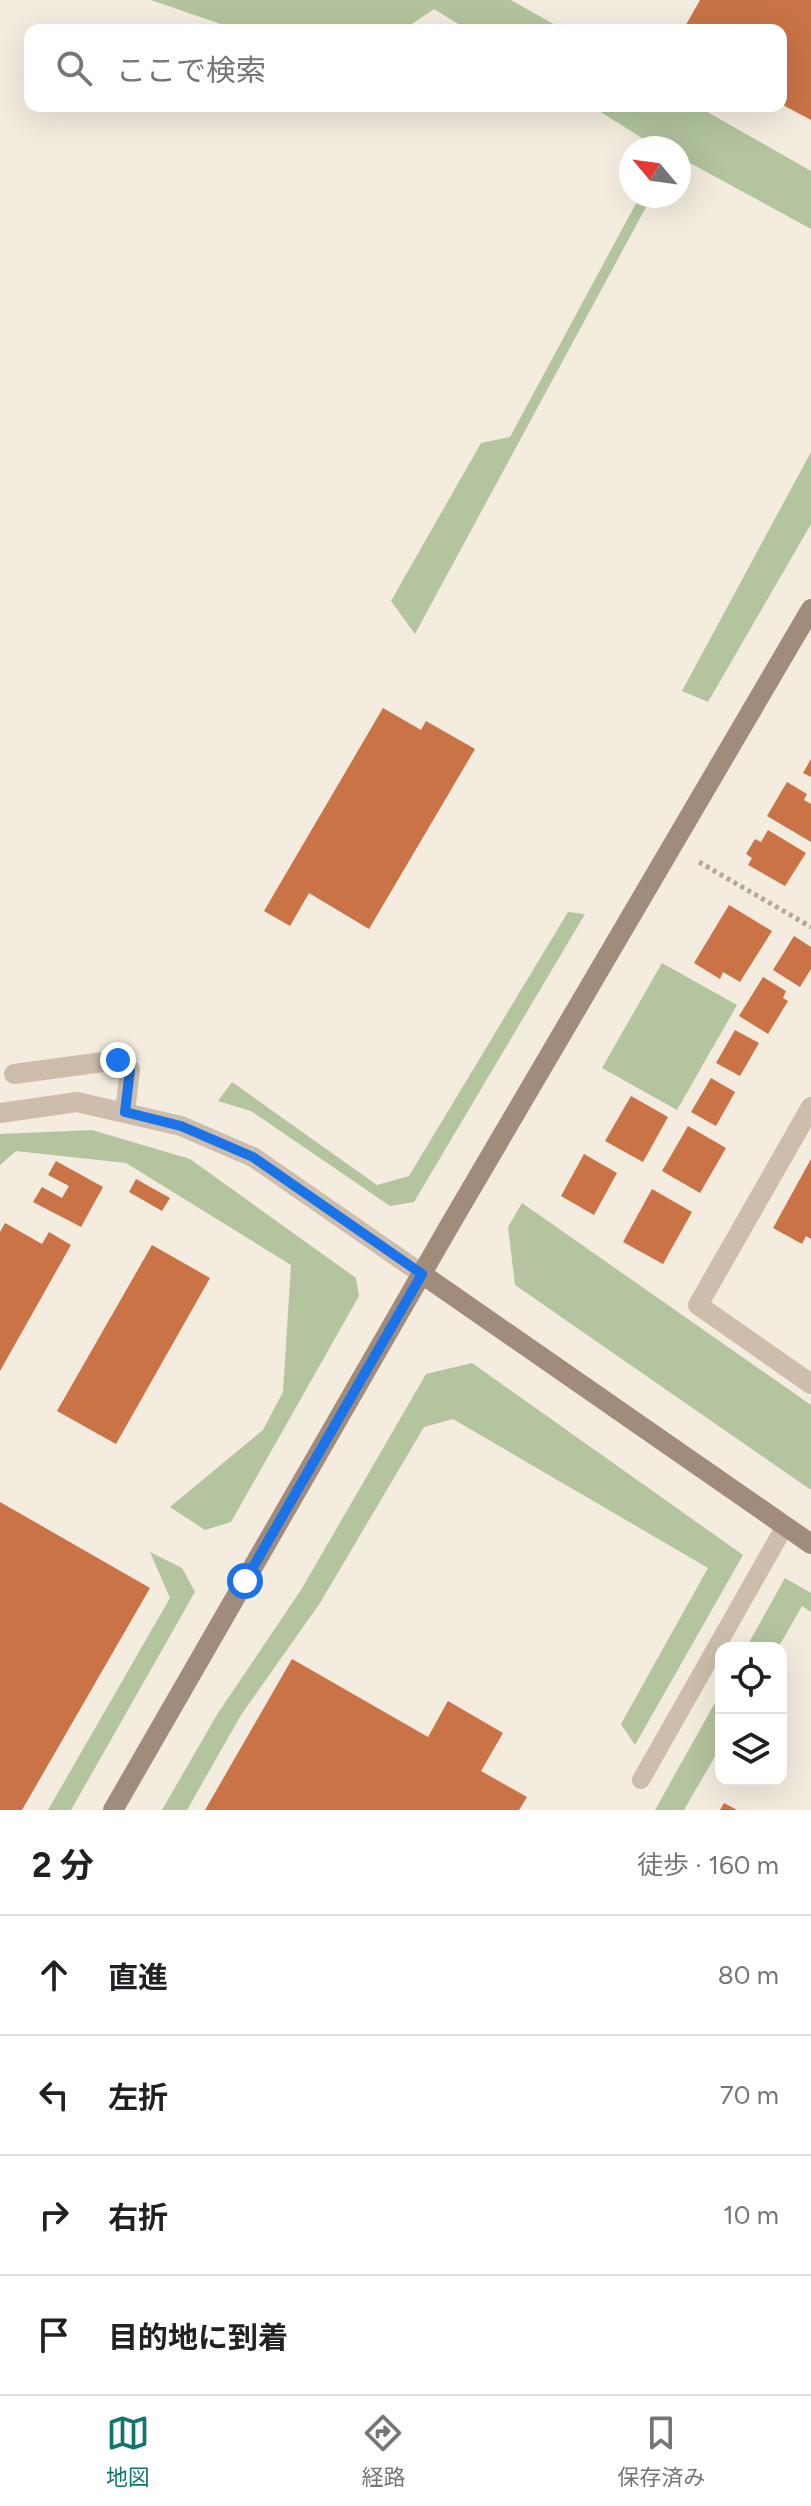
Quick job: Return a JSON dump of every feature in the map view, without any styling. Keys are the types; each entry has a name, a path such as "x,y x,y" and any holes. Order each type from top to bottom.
{"street":[{"path":"113,1810 695,803 811,609"},
{"path":"14,1074 118,1060 130,1070 125,1112"},
{"path":"0,1113 77,1102 181,1126 253,1157 811,1544"},
{"path":"811,1107 698,1305 811,1384"}],"lane":[{"path":"641,1780 785,1526"}],"path":[{"path":"699,862 811,927"}],"green space":[{"path":"151,0 511,0 553,24 458,24 434,9 412,24 221,24"},
{"path":"601,112 708,112 811,171 811,229 691,164 691,136 639,136"},
{"path":"634,208 646,208 415,634 391,601 481,443 510,437"},
{"path":"811,452 811,524 708,702 682,691"},
{"path":"568,912 585,914 414,1202 390,1206 251,1111 218,1101 232,1082 377,1185 409,1176"},
{"path":"662,963 737,1005 677,1110 602,1068"},
{"path":"92,1130 190,1159 356,1278 359,1296 231,1522 205,1530 170,1507 263,1430 283,1392 291,1265 126,1163 16,1151 0,1165 0,1134"},
{"path":"522,1203 811,1405 811,1490 515,1285 508,1227"},
{"path":"472,1363 743,1555 635,1745 621,1724 708,1568 453,1419 424,1427 320,1603 241,1715 187,1810 162,1810 218,1713 301,1590 426,1374"},
{"path":"150,1552 182,1568 195,1592 71,1810 48,1810 170,1598"},
{"path":"785,1578 811,1593 811,1612 802,1606 781,1642 749,1642"},
{"path":"715,1703 715,1756 684,1810 655,1810"}],"building":[{"path":"700,0 811,0 811,120 787,107 787,24 686,24"},
{"path":"383,708 421,730 426,721 475,749 369,929 309,893 290,926 264,911"},
{"path":"811,759 811,777 803,773"},
{"path":"787,782 807,794 804,800 811,804 811,842 767,816"},
{"path":"768,830 806,853 785,886 748,865 752,858 746,854 755,839 761,842"},
{"path":"729,905 772,931 740,982 723,972 720,979 694,963"},
{"path":"794,936 811,947 811,969 800,987 773,970"},
{"path":"763,977 786,991 783,998 788,1001 768,1034 739,1016"},
{"path":"735,1030 759,1043 740,1076 716,1063"},
{"path":"711,1078 735,1092 716,1126 691,1112"},
{"path":"631,1096 668,1117 643,1162 605,1141"},
{"path":"688,1126 726,1148 700,1193 662,1171"},
{"path":"584,1154 617,1173 594,1215 561,1196"},
{"path":"811,1159 811,1239 806,1236 802,1244 773,1228"},
{"path":"56,1161 103,1187 81,1227 33,1202 42,1187 62,1198 69,1186 48,1175"},
{"path":"136,1179 170,1198 162,1211 129,1192"},
{"path":"652,1189 692,1212 663,1264 623,1242"},
{"path":"5,1223 42,1244 49,1232 71,1245 0,1371 0,1232"},
{"path":"152,1245 210,1278 116,1444 57,1411"},
{"path":"0,1502 150,1588 22,1810 0,1810"},
{"path":"292,1659 428,1737 448,1701 503,1733 481,1771 527,1797 519,1810 205,1810"},
{"path":"724,1803 737,1810 720,1810"}],"route":[{"path":"118,1060 130,1070 125,1112 181,1126 253,1157 422,1274 245,1581"}]}
